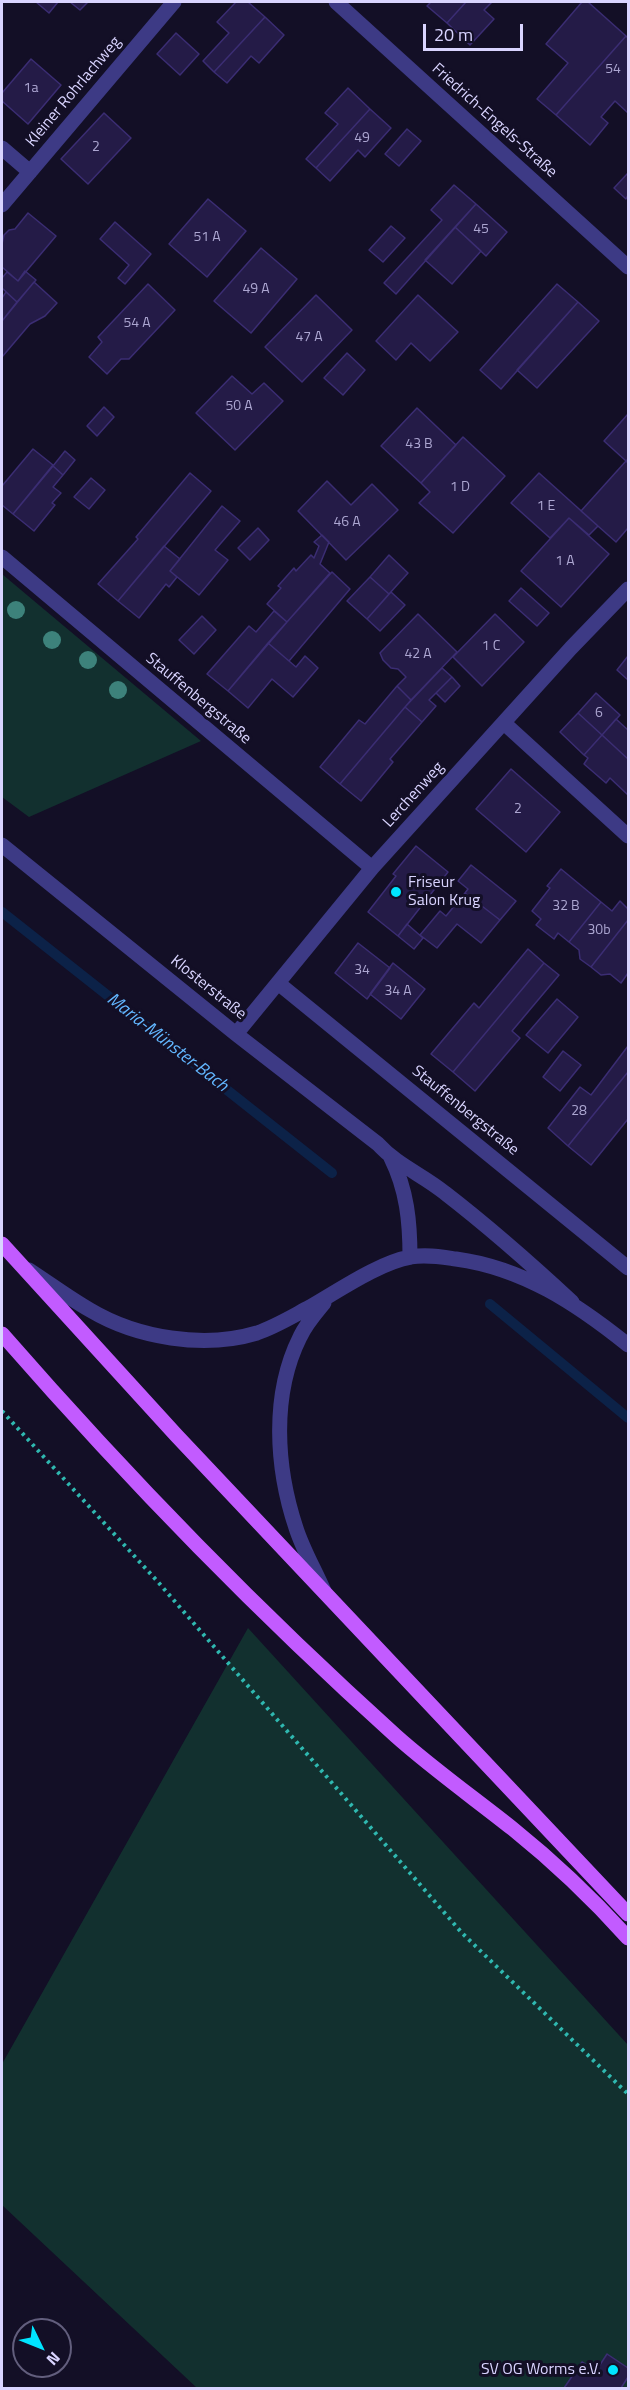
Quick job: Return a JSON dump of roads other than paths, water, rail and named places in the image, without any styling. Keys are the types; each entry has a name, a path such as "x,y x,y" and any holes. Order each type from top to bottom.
{"main road":[{"path":"2,1244 325,1594 628,1914"},
{"path":"2,1334 188,1536 336,1682 401,1741 513,1829 559,1869 628,1938"}],"street":[{"name":"Kleiner Rohrlachweg","path":"2,206 174,2"},
{"name":"Friedrich-Engels-Straße","path":"336,2 628,267"},
{"path":"2,147 30,172"},
{"name":"Stauffenbergstraße","path":"2,557 372,868"},
{"name":"Lerchenweg","path":"236,1034 372,868 628,588"},
{"path":"504,723 628,836"},
{"name":"Klosterstraße","path":"2,845 236,1034 378,1144 391,1158 443,1191 508,1244 572,1302 628,1345"},
{"name":"Stauffenbergstraße","path":"278,983 628,1268"},
{"name":"Klosterstraße","path":"391,1158 404,1187 407,1201 410,1257"},
{"name":"Klosterstraße","path":"21,1265 92,1311 152,1334 207,1340 257,1333 387,1265 410,1257 440,1257 490,1266 531,1281 572,1302"},
{"path":"325,1594 297,1530 287,1496 279,1433 287,1371 293,1352 301,1335 329,1296"}],"waterway":[{"name":"Maria-Münster-Bach","path":"2,912 332,1173"},
{"name":"Maria-Münster-Bach","path":"490,1304 628,1418"}],"place":[{"name":"Friseur Salon Krug","path":"396,892"},
{"name":"SV OG Worms e.V.","path":"613,2370"}]}
